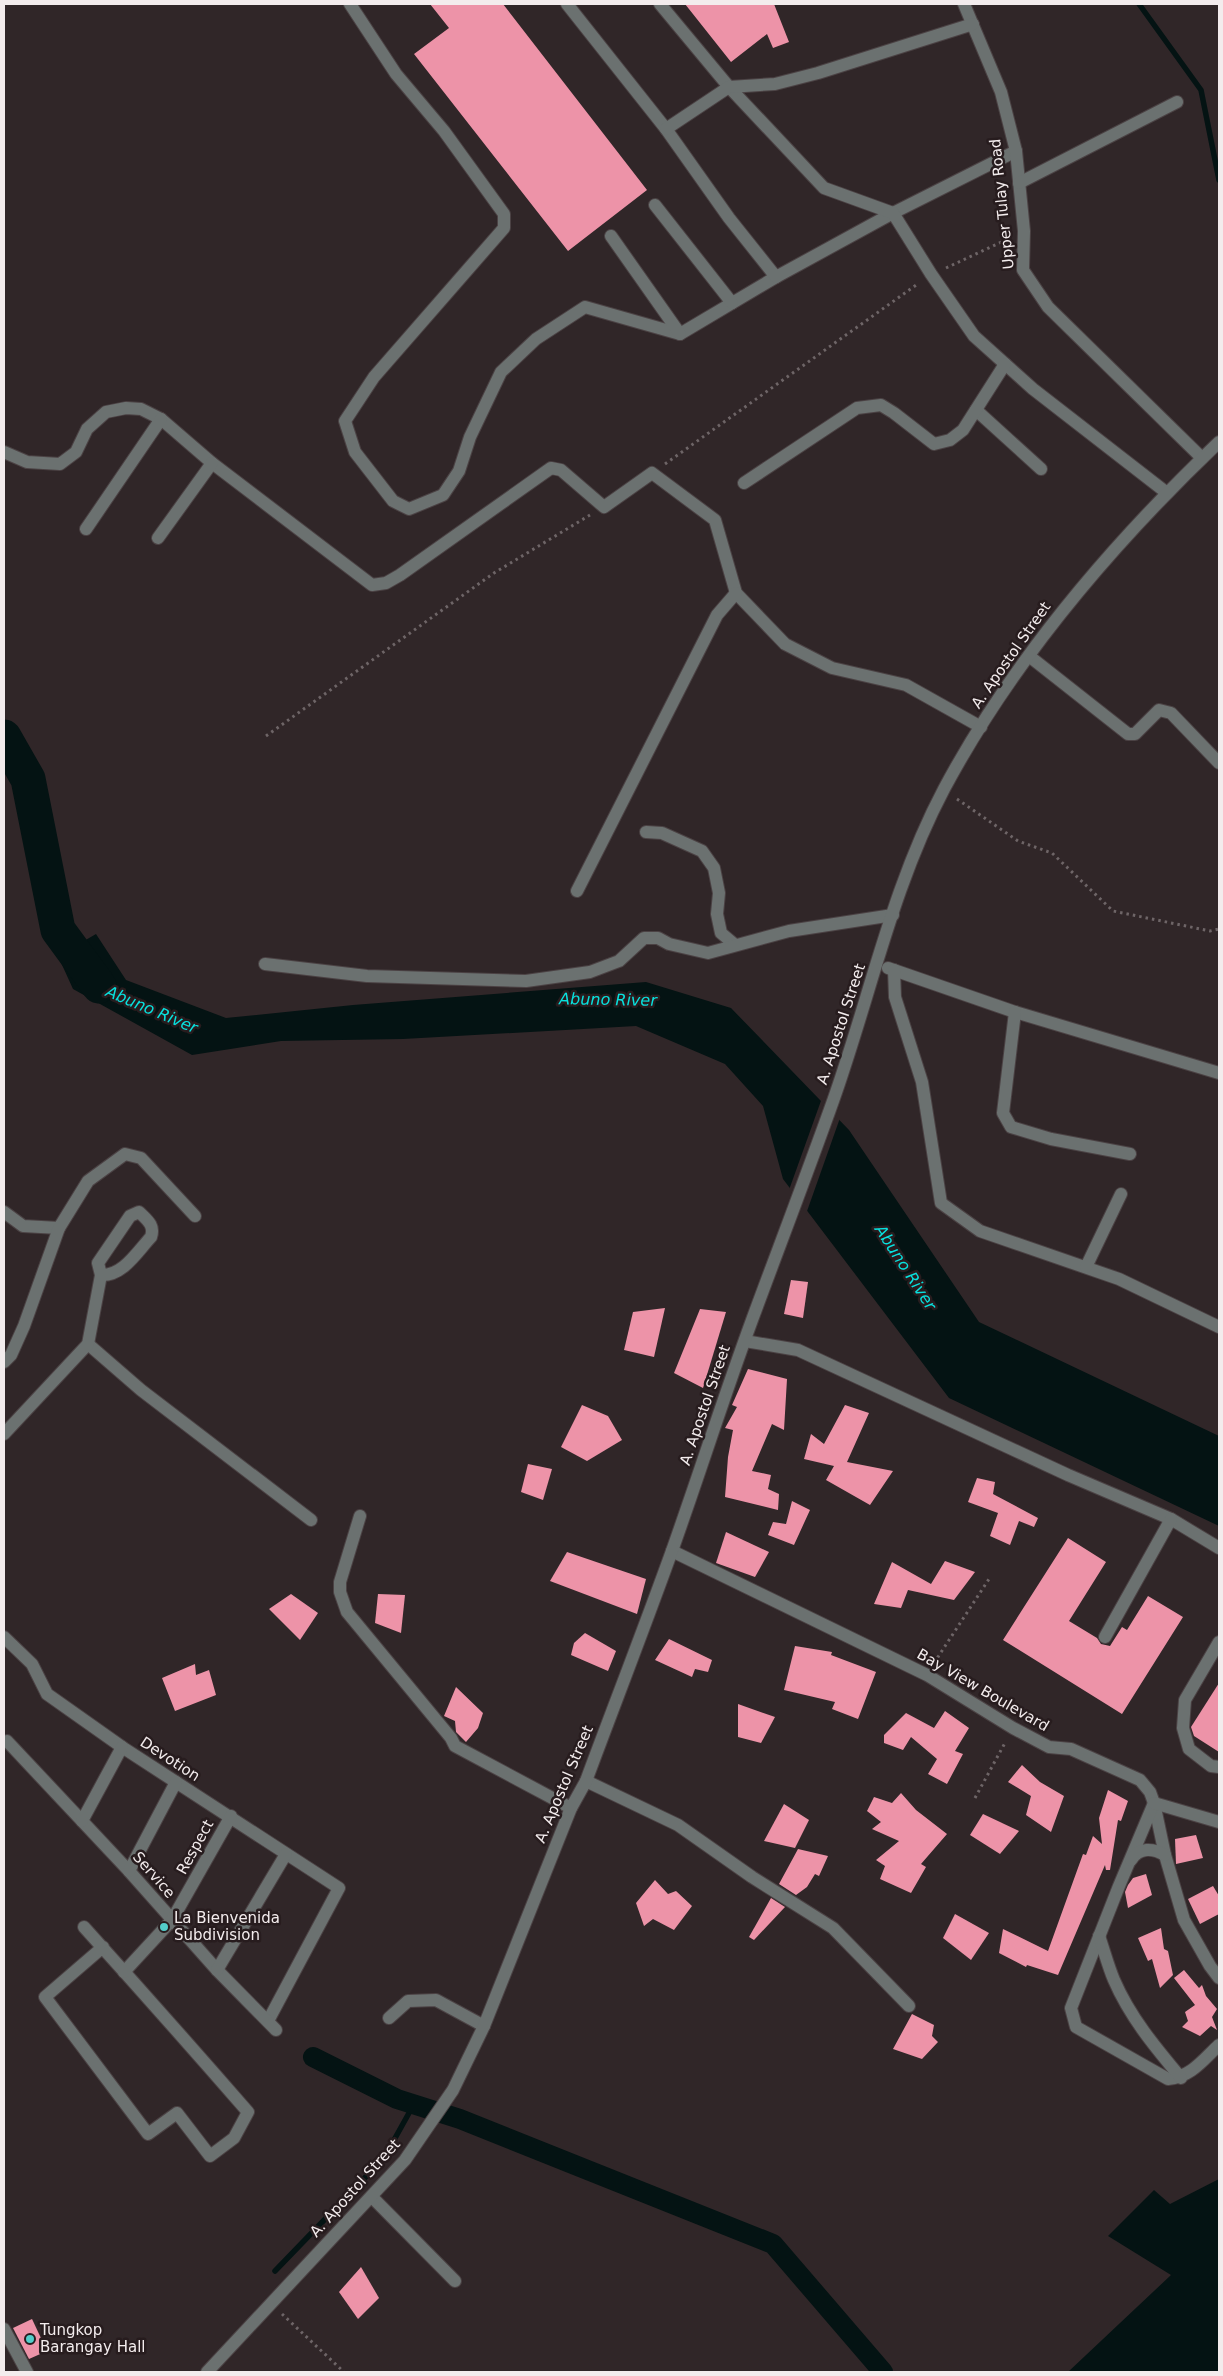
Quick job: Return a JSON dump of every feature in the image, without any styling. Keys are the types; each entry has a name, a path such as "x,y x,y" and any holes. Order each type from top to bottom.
{"street":[{"path":"350,4 396,74 444,131 504,214 504,228 374,377 345,420 355,452 393,500 408,509 443,495 459,471 470,437 502,372 536,339 585,307 680,334 776,277 893,213 1016,152"},
{"path":"567,4 666,129 729,218 776,277"},
{"path":"660,4 729,87 824,188 893,213 931,274 974,336 1033,390 1167,493"},
{"name":"Upper Tulay Road","path":"964,4 1001,92 1016,152 1024,231 1023,270 1048,307 1202,458"},
{"path":"666,129 729,87 775,84 818,73 973,24"},
{"path":"1019,183 1177,102"},
{"path":"655,205 732,303"},
{"path":"611,236 680,334"},
{"path":"744,483 858,408 881,405 934,444 950,440 963,430 1005,364"},
{"path":"4,452 27,462 60,464 76,452 87,429 106,412 126,408 141,409 161,418 212,463 372,585 386,582 400,575 551,468 561,470 604,507 652,473 715,520 736,593 785,644 832,668 906,685 981,726"},
{"path":"976,410 1041,469"},
{"path":"86,529 161,418"},
{"name":"A. Apostol Street","path":"207,2372 405,2160 448,2098 484,2026 571,1808 586,1781 672,1550 745,1341 838,1087 909,863 944,790 981,726 1058,614 1167,493 1219,442"},
{"path":"158,538 212,463"},
{"path":"577,891 717,615 736,593"},
{"path":"1029,656 1128,734 1134,734 1159,710 1172,713 1219,763"},
{"path":"646,832 662,833 702,850 714,868 719,893 717,914 721,933 734,944"},
{"path":"265,964 367,976 526,981 590,972 619,961 644,938 658,938 669,944 708,953 734,944 789,931 893,915"},
{"path":"878,965 1015,1012 1219,1073"},
{"path":"894,970 895,998 922,1082 941,1203 980,1231 1119,1279 1219,1327"},
{"path":"1015,1012 1003,1113 1011,1127 1051,1139 1130,1154"},
{"path":"4,1362 11,1355 24,1326 59,1228 88,1181 125,1154 141,1158 195,1216"},
{"path":"1086,1267 1121,1194"},
{"path":"4,1212 23,1226 59,1228"},
{"path":"4,1434 88,1344 101,1275 98,1263 105,1249 130,1216 140,1212 151,1225 153,1231 151,1237 119,1271 109,1275 101,1275"},
{"path":"745,1341 798,1350 1068,1475 1171,1519 1219,1548"},
{"path":"88,1344 141,1390 311,1520"},
{"path":"360,1516 340,1582 340,1592 347,1612 451,1738 455,1746 571,1808"},
{"path":"1105,1637 1171,1519"},
{"name":"Bay View Boulevard","path":"672,1550 927,1674 1013,1728 1049,1747 1071,1749 1140,1780 1150,1792 1154,1803 1165,1855 1184,1920 1210,1966 1219,1978"},
{"name":"Devotion","path":"4,1637 32,1664 47,1694 122,1747 231,1816 339,1888 272,2026"},
{"path":"1219,1642 1185,1700 1183,1728 1189,1749 1211,1766 1219,1767"},
{"name":"Service","path":"7,1741 129,1871 217,1970 272,2026"},
{"path":"82,1822 122,1747"},
{"path":"586,1781 678,1825 752,1877 833,1928 909,2006"},
{"path":"129,1871 176,1782"},
{"path":"1219,1822 1154,1803 1071,2008 1076,2028 1168,2079 1181,2078 1219,2045"},
{"name":"Respect","path":"124,1972 172,1920 231,1816"},
{"path":"1128,1864 1132,1857 1140,1851 1148,1849 1157,1850 1165,1855"},
{"path":"217,1970 286,1854"},
{"path":"84,1927 103,1948 248,2112 234,2138 210,2156 177,2113 148,2134 45,1996 103,1948"},
{"path":"1099,1936 1113,1979 1129,2010 1148,2038 1181,2078"},
{"path":"388,2018 408,2001 436,2000 484,2026"},
{"path":"372,2197 455,2281"},
{"path":"4,2329 27,2372"}],"path":[{"path":"652,473 931,274 1024,231"},
{"path":"266,736 494,573 604,507"},
{"path":"944,790 1018,841 1052,853 1113,911 1210,930 1219,929"},
{"path":"927,1674 988,1579"},
{"path":"974,1798 1013,1728"},
{"path":"271,2304 344,2372"}],"water":[{"path":"96,934 126,980 226,1018 353,1005 646,982 731,1008 849,1130 979,1322 1219,1436 1219,1526 949,1398 783,1179 763,1106 725,1064 636,1026 403,1039 281,1041 192,1055 73,989 58,956"},
{"path":"1219,2179 1219,2372 1068,2372 1171,2275 1108,2236 1154,2190 1170,2204"}],"pier":[{"path":"822,1098 840,1118 806,1214 789,1190"}],"building":[{"path":"430,4 503,4 647,190 568,251 414,54 449,28"},
{"path":"685,4 774,4 789,42 773,48 767,34 731,62"},
{"path":"791,1280 808,1282 803,1318 784,1314"},
{"path":"665,1308 654,1357 624,1350 633,1312"},
{"path":"700,1309 726,1312 703,1388 674,1373"},
{"path":"748,1369 787,1379 784,1430 772,1424 752,1471 771,1475 768,1489 779,1494 778,1510 725,1497 728,1457 733,1430 725,1428 737,1407 732,1405"},
{"path":"582,1405 608,1416 622,1440 587,1461 561,1447"},
{"path":"845,1405 869,1413 847,1462 893,1471 870,1505 826,1480 834,1466 804,1459 811,1434 824,1444"},
{"path":"528,1464 552,1469 543,1500 521,1492"},
{"path":"977,1478 995,1482 993,1494 1038,1518 1034,1527 1019,1521 1010,1545 990,1536 998,1513 968,1502"},
{"path":"792,1501 810,1510 794,1545 768,1535 773,1522 786,1524"},
{"path":"726,1532 769,1552 755,1577 716,1563"},
{"path":"1068,1538 1106,1562 1069,1621 1097,1638 1101,1644 1110,1646 1122,1627 1127,1630 1148,1596 1183,1617 1122,1714 1003,1640"},
{"path":"567,1552 646,1579 637,1614 550,1581"},
{"path":"945,1561 975,1572 954,1600 908,1590 901,1608 874,1604 892,1562 931,1584"},
{"path":"291,1594 318,1613 300,1640 269,1609"},
{"path":"378,1594 405,1595 401,1633 375,1623"},
{"path":"585,1633 616,1651 608,1671 571,1655 574,1643"},
{"path":"669,1639 712,1660 708,1672 695,1669 692,1677 655,1660"},
{"path":"795,1646 832,1652 831,1655 876,1672 858,1719 832,1709 835,1702 784,1690"},
{"path":"195,1664 196,1675 209,1670 216,1695 175,1711 162,1678"},
{"path":"1219,1683 1219,1752 1194,1736 1191,1727"},
{"path":"456,1687 483,1713 478,1728 466,1742 456,1732 455,1721 444,1716"},
{"path":"738,1704 775,1717 761,1743 738,1737"},
{"path":"945,1711 969,1728 955,1751 963,1754 947,1784 928,1774 937,1759 911,1737 903,1750 884,1743 884,1735 906,1713 934,1728"},
{"path":"1022,1765 1040,1782 1064,1796 1051,1832 1026,1815 1031,1796 1008,1782"},
{"path":"1108,1790 1128,1801 1121,1821 1118,1820 1110,1870 1106,1870 1105,1865 1058,1975 1027,1965 1026,1967 999,1953 1003,1929 1048,1951 1083,1854 1086,1855 1093,1836 1102,1844 1099,1818"},
{"path":"901,1793 916,1810 947,1834 921,1864 926,1867 911,1893 880,1879 885,1866 876,1860 899,1841 872,1829 881,1822 867,1811 874,1797 892,1803"},
{"path":"784,1804 809,1820 795,1848 764,1841"},
{"path":"983,1814 1019,1831 1000,1854 970,1835"},
{"path":"1196,1835 1203,1858 1176,1864 1175,1839"},
{"path":"798,1849 828,1856 819,1876 815,1874 807,1887 796,1895 779,1884"},
{"path":"1146,1874 1152,1895 1128,1908 1125,1892 1128,1885 1133,1878"},
{"path":"655,1880 668,1894 676,1891 692,1906 674,1930 653,1919 644,1926 636,1903"},
{"path":"1213,1886 1219,1896 1219,1914 1200,1924 1188,1899"},
{"path":"771,1898 785,1907 754,1940 749,1937"},
{"path":"955,1914 989,1933 971,1960 943,1938"},
{"path":"1161,1928 1164,1949 1168,1951 1173,1975 1160,1988 1152,1959 1148,1961 1138,1938"},
{"path":"1184,1970 1199,1988 1202,1985 1206,1996 1217,2009 1212,2017 1217,2030 1211,2026 1200,2036 1182,2027 1188,2021 1185,2012 1195,2005 1174,1978"},
{"path":"912,2014 934,2025 932,2036 938,2042 922,2059 893,2049"},
{"path":"361,2267 379,2298 358,2319 339,2292"},
{"name":"Tungkop Barangay Hall","path":"32,2319 47,2351 29,2359 13,2328"}],"waterway":[{"path":"1139,4 1201,90 1219,180"},
{"name":"Abuno River","path":"4,737 28,779 58,930 99,986"},
{"path":"313,2057 397,2099 460,2119 773,2244 883,2372"},
{"path":"275,2271 384,2158 414,2104"}],"place":[{"name":"La Bienvenida Subdivision","path":"164,1927"},
{"name":"Tungkop Barangay Hall","path":"30,2339"}]}
